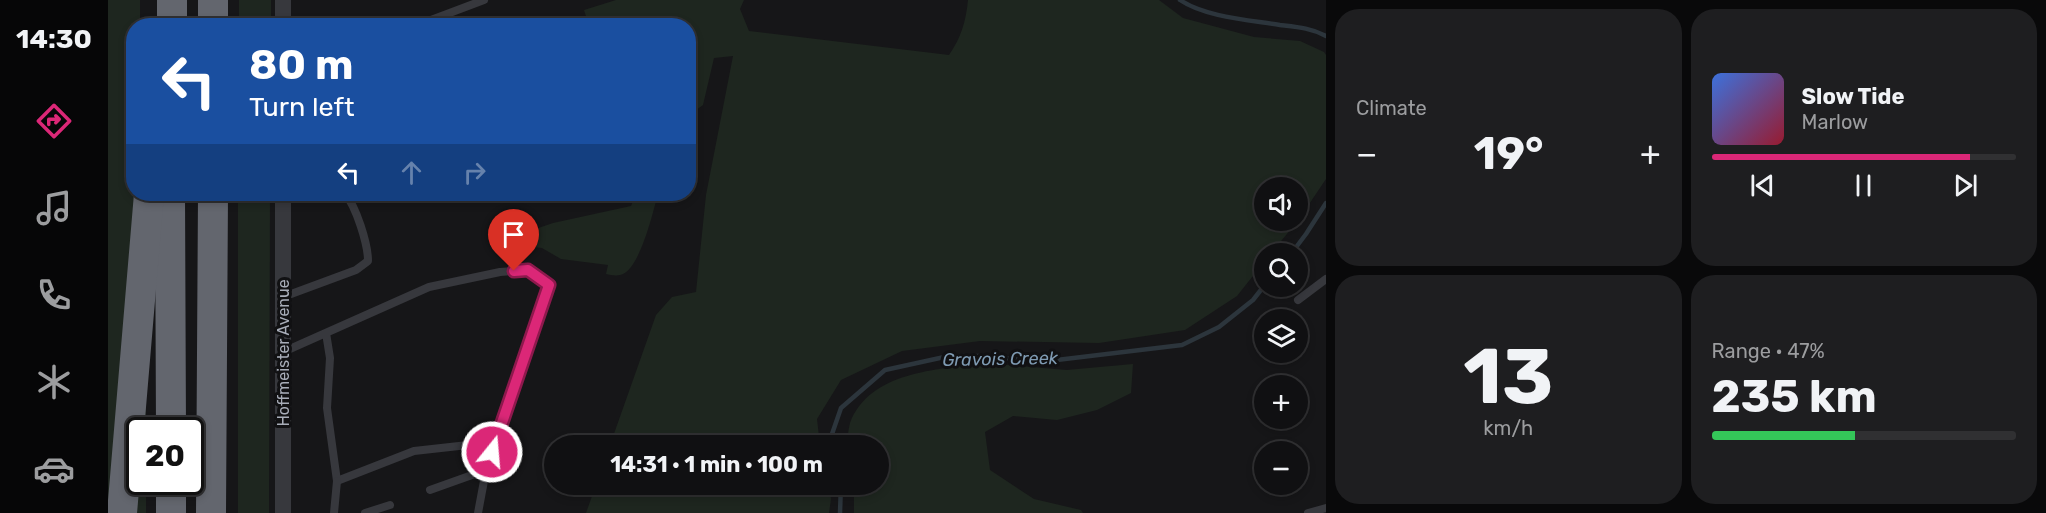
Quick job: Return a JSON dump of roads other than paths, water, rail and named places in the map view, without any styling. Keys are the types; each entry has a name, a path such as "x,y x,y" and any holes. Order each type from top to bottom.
{"highway":[{"path":"172,0 172,18"},
{"path":"213,0 213,18"},
{"path":"122,513 148,201"},
{"path":"170,201 171,417"},
{"path":"211,513 213,201"},
{"path":"171,495 171,513"}],"street":[{"path":"283,0 283,18"},
{"name":"Hoffmeister Avenue","path":"283,201 283,513"}],"lane":[{"path":"438,18 484,0"},
{"path":"283,297 356,270 368,261 368,252 351,201"},
{"path":"283,352 429,287 500,272 528,270 549,285 497,434 486,470 478,513"},
{"path":"1299,300 1326,279"},
{"path":"326,333 330,358 327,408 337,481 334,513"},
{"path":"337,481 414,451 468,446 497,434"},
{"path":"430,490 486,470"},
{"path":"365,513 390,505"},
{"path":"1308,513 1326,508"}],"waterway":[{"name":"Gravois Creek","path":"1180,0 1214,14 1304,28 1326,36"},
{"name":"Gravois Creek","path":"1299,243 1326,203"},
{"name":"Gravois Creek","path":"832,435 841,408 885,370 949,356 989,356 1040,362 1182,345 1219,327 1255,297"},
{"name":"Gravois Creek","path":"840,513 841,495"}]}
